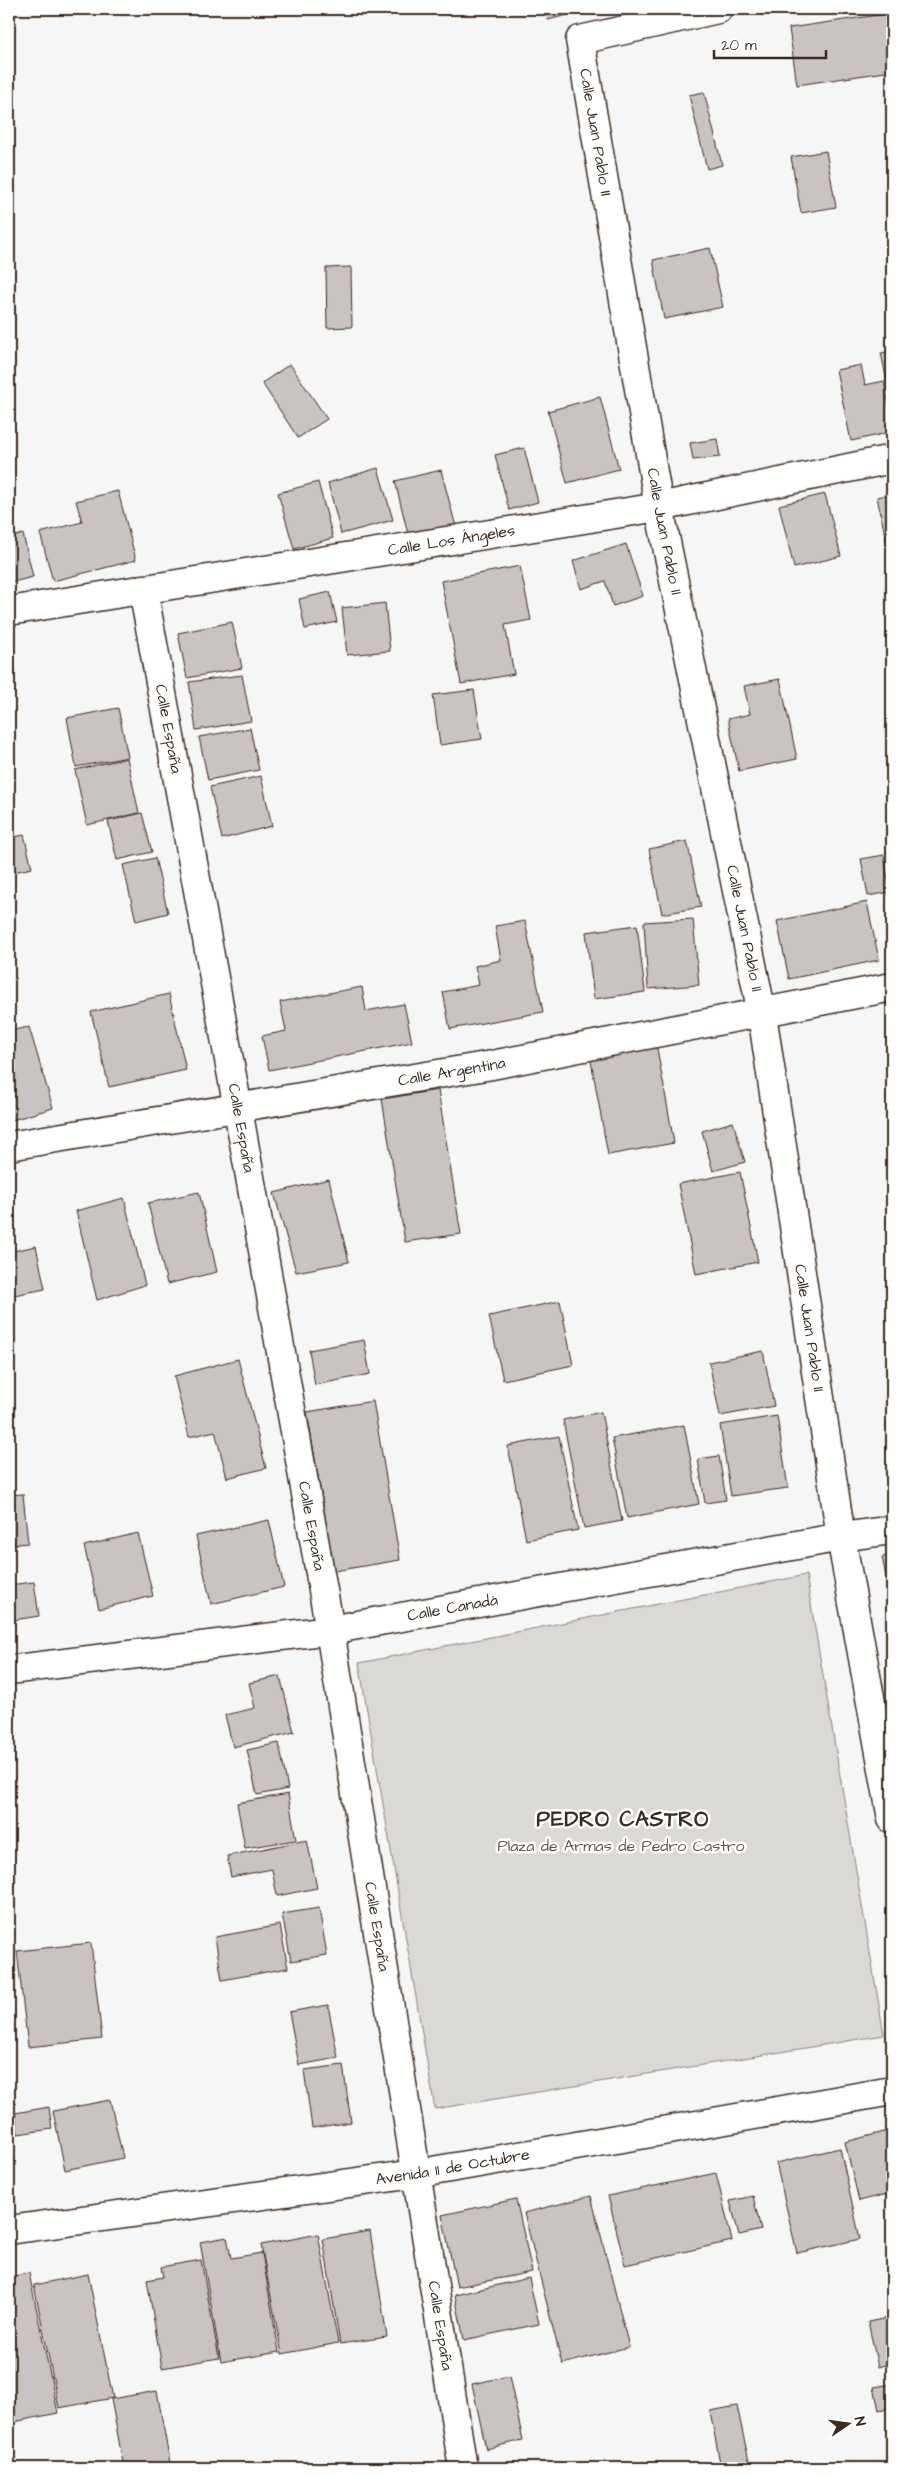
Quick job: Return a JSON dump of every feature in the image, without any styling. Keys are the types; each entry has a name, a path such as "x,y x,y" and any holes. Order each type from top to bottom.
{"street":[{"name":"Calle Juan Pablo II","path":"718,9 580,40 658,507 762,1014 841,1537 892,1819"},
{"name":"Calle Los Ángeles","path":"9,611 658,507 892,459"},
{"name":"Calle España","path":"143,589 238,1109 330,1630 463,2468"},
{"name":"Calle Argentina","path":"9,1146 492,1065 762,1014 892,987"},
{"name":"Calle Canadá","path":"9,1670 330,1630 841,1537 892,1530"},
{"name":"Avenida 11 de Octubre","path":"9,2230 415,2174 892,2091"}],"green space":[{"name":"Plaza de Armas de Pedro Castro","path":"806,1575 884,2035 435,2109 359,1663"}],"building":[{"path":"545,9 591,9 548,20"},
{"path":"892,13 892,71 797,85 789,28"},
{"path":"704,92 722,165 707,169 689,95"},
{"path":"826,151 836,207 801,213 791,157"},
{"path":"710,248 723,307 664,319 653,260"},
{"path":"351,267 352,327 327,328 326,268"},
{"path":"892,351 892,405 881,353"},
{"path":"290,364 327,419 298,438 262,383"},
{"path":"861,365 865,385 884,381 892,419 892,432 851,441 836,370"},
{"path":"600,397 619,469 567,483 548,411"},
{"path":"717,439 720,457 693,460 690,443"},
{"path":"524,448 538,502 509,510 495,455"},
{"path":"378,468 393,520 341,534 328,483"},
{"path":"441,470 456,527 409,538 395,481"},
{"path":"318,482 333,538 294,549 278,493"},
{"path":"118,491 136,560 53,581 40,533 82,522 76,501"},
{"path":"892,493 892,568 877,497"},
{"path":"825,494 841,556 794,568 779,505"},
{"path":"23,534 33,577 9,583 9,538"},
{"path":"626,544 643,596 613,606 605,581 581,589 573,561"},
{"path":"520,566 531,620 505,625 514,674 461,684 441,581"},
{"path":"330,592 337,622 305,629 299,599"},
{"path":"385,603 390,651 347,655 342,608"},
{"path":"232,622 242,668 187,678 178,633"},
{"path":"242,675 251,721 196,730 189,682"},
{"path":"780,679 797,759 739,771 728,719 750,714 744,686"},
{"path":"474,690 482,739 440,745 433,695"},
{"path":"118,708 128,757 76,767 67,718"},
{"path":"250,728 259,770 208,780 199,737"},
{"path":"127,758 139,813 87,825 75,770"},
{"path":"261,776 272,826 222,839 210,787"},
{"path":"142,813 152,852 117,860 108,821"},
{"path":"24,835 32,868 9,873 9,838"},
{"path":"687,841 701,907 662,914 649,849"},
{"path":"884,855 890,892 868,896 861,859"},
{"path":"155,858 168,913 136,921 123,865"},
{"path":"867,902 879,960 789,979 777,921"},
{"path":"693,919 699,985 648,989 644,922"},
{"path":"525,921 543,1012 450,1029 443,992 479,985 475,966 501,960 495,926"},
{"path":"637,925 645,992 594,999 586,932"},
{"path":"362,987 366,1011 404,1004 412,1042 269,1070 262,1036 286,1031 280,1002"},
{"path":"169,994 186,1070 109,1087 91,1012"},
{"path":"29,1027 53,1108 9,1121 9,1031"},
{"path":"656,1043 674,1143 608,1155 590,1055"},
{"path":"438,1090 461,1234 405,1242 382,1099"},
{"path":"733,1122 745,1162 713,1171 702,1131"},
{"path":"740,1172 758,1262 696,1274 678,1184"},
{"path":"329,1179 349,1262 296,1272 274,1193"},
{"path":"199,1192 217,1272 167,1284 148,1203"},
{"path":"124,1198 145,1285 97,1300 76,1211"},
{"path":"36,1246 45,1289 9,1296 9,1252"},
{"path":"560,1301 573,1365 503,1380 489,1316"},
{"path":"364,1340 370,1374 315,1385 309,1350"},
{"path":"763,1351 774,1406 720,1416 709,1362"},
{"path":"238,1359 266,1468 227,1478 215,1431 189,1437 174,1376"},
{"path":"373,1401 400,1560 334,1571 307,1412"},
{"path":"601,1412 622,1521 584,1528 563,1420"},
{"path":"777,1416 788,1488 731,1496 720,1425"},
{"path":"892,1423 892,1452 887,1424"},
{"path":"684,1425 699,1504 627,1518 612,1438"},
{"path":"559,1436 578,1530 526,1540 508,1446"},
{"path":"719,1456 726,1500 705,1503 698,1459"},
{"path":"23,1494 28,1543 9,1545 9,1495"},
{"path":"269,1520 284,1587 211,1604 196,1536"},
{"path":"138,1533 153,1596 99,1609 84,1546"},
{"path":"892,1555 892,1607 882,1557"},
{"path":"34,1582 39,1616 14,1620 9,1585"},
{"path":"280,1676 294,1732 233,1747 225,1715 255,1708 249,1683"},
{"path":"9,1725 14,1761 9,1762"},
{"path":"279,1743 288,1789 257,1795 247,1750"},
{"path":"288,1794 296,1840 245,1848 237,1803"},
{"path":"307,1840 317,1888 277,1896 272,1869 231,1877 227,1856"},
{"path":"319,1908 327,1955 291,1961 282,1914"},
{"path":"280,1925 288,1968 222,1980 215,1937"},
{"path":"91,1943 102,2039 28,2047 17,1951"},
{"path":"328,2005 338,2058 299,2065 289,2012"},
{"path":"343,2065 351,2122 312,2128 304,2070"},
{"path":"110,2100 123,2158 65,2170 53,2111"},
{"path":"49,2107 52,2129 18,2134 15,2113"},
{"path":"892,2130 892,2193 859,2201 845,2142"},
{"path":"840,2148 860,2239 797,2253 776,2163"},
{"path":"716,2173 732,2241 625,2265 608,2196"},
{"path":"591,2196 629,2347 562,2364 524,2213"},
{"path":"753,2196 761,2230 739,2235 730,2201"},
{"path":"516,2199 532,2272 457,2287 442,2215"},
{"path":"370,2231 387,2337 340,2344 323,2239"},
{"path":"318,2234 338,2343 282,2354 261,2245"},
{"path":"227,2237 231,2258 262,2253 279,2352 221,2362 200,2242"},
{"path":"201,2260 219,2358 162,2368 147,2280 163,2277 161,2267"},
{"path":"29,2273 58,2413 9,2423 9,2277"},
{"path":"88,2274 113,2398 59,2408 34,2285"},
{"path":"529,2278 539,2324 464,2340 455,2295"},
{"path":"892,2317 892,2363 878,2367 868,2322"},
{"path":"509,2376 523,2440 486,2449 472,2384"},
{"path":"892,2384 892,2407 879,2410 874,2387"},
{"path":"157,2391 170,2463 141,2468 124,2468 111,2399"},
{"path":"737,2406 750,2466 721,2468 710,2411"}],"district":[{"name":"PEDRO CASTRO","path":"623,1819"}]}
